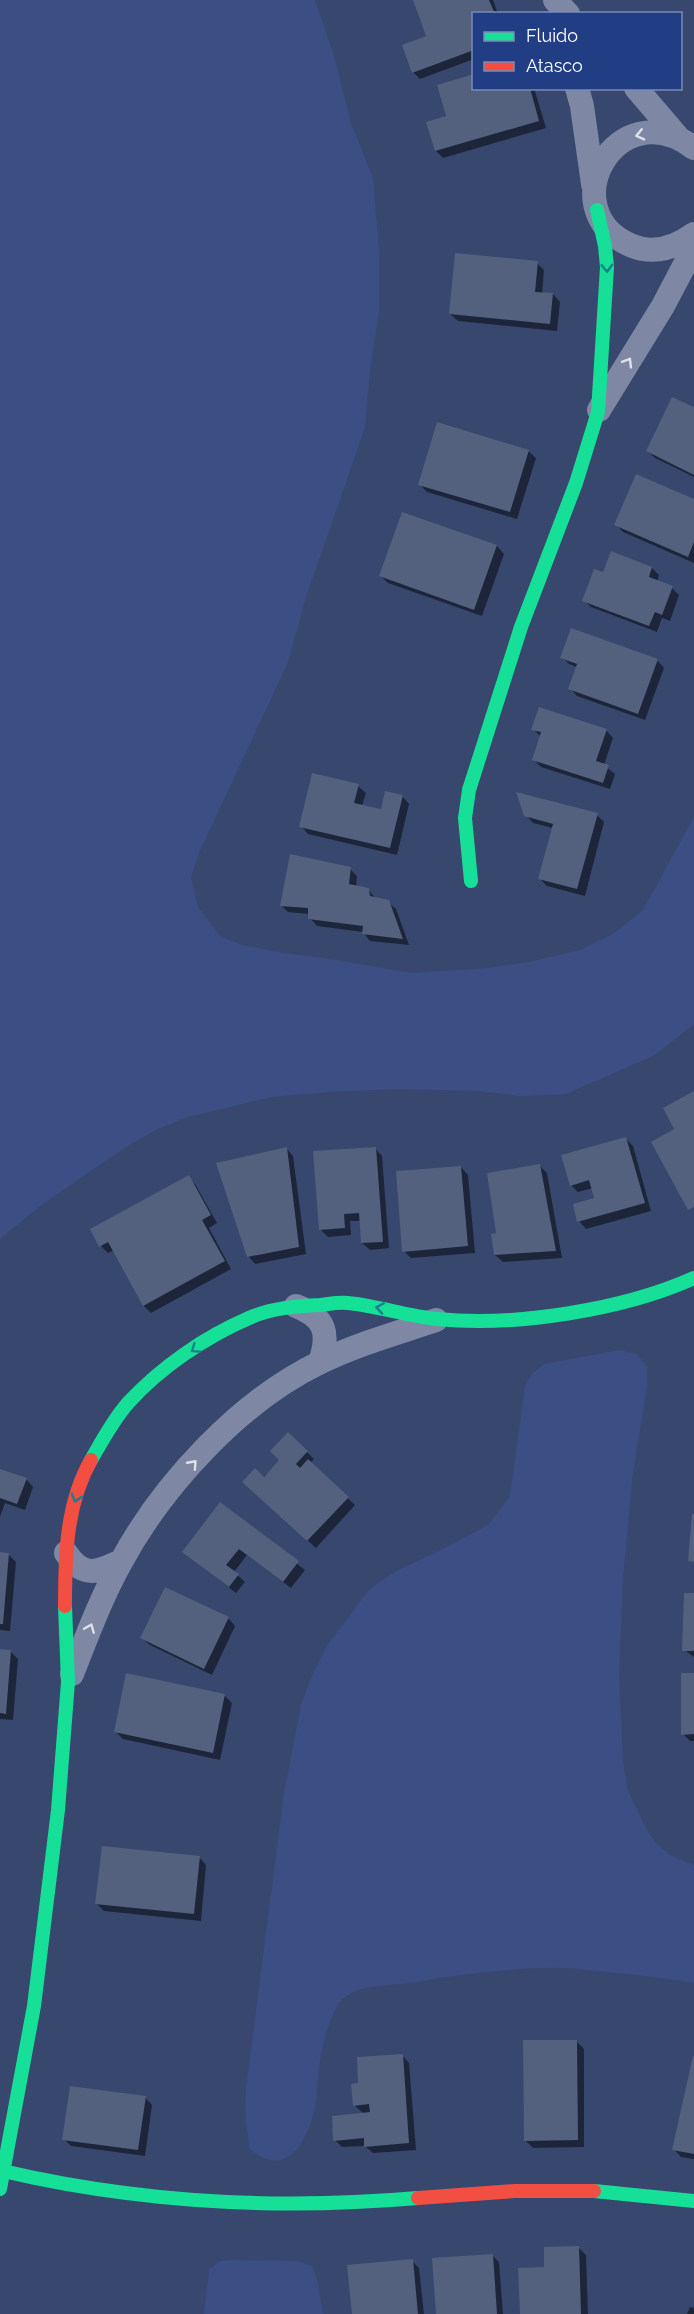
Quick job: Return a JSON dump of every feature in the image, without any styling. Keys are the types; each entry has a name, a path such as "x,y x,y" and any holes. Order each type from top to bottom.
{"street":[{"path":"555,0 566,12"},
{"path":"471,881 465,818 469,790 521,627 576,483 598,412 607,267 578,90"},
{"path":"638,90 686,142"},
{"path":"686,142 658,132 639,133 621,141 606,154 597,171 595,200 606,227 620,241 638,248 658,250 677,245 694,234"},
{"path":"598,412 663,306 694,247"},
{"path":"0,2189 34,2006 58,1810 68,1682 65,1603 68,1528 76,1495 86,1469 111,1424 127,1404 156,1376 202,1343 251,1317 296,1306 346,1303 437,1319 489,1320 564,1313 619,1304 672,1288 694,1278"},
{"path":"296,1306 309,1311 318,1318 324,1330 326,1344 320,1362"},
{"path":"68,1682 95,1614 121,1561 156,1506 195,1460 236,1420 278,1388 320,1362 437,1319"},
{"path":"66,1552 75,1565 83,1570 99,1572 121,1561"},
{"path":"3,2171 82,2188 274,2205 338,2204 540,2190 649,2194 694,2201"}],"water":[{"path":"0,0 315,0 333,52 351,123 373,178 379,251 379,312 370,370 365,428 306,597 288,662 199,853 191,878 198,907 220,936 242,945 283,953 412,973 487,968 529,962 580,950 613,934 643,910 694,817 694,1024 655,1055 566,1094 520,1096 480,1091 398,1089 329,1092 272,1097 188,1117 156,1130 126,1147 40,1206 0,1239"},
{"path":"619,1350 637,1354 647,1367 647,1387 633,1472 623,1577 619,1676 623,1760 627,1789 647,1830 656,1843 670,1855 694,1865 694,1983 580,1969 549,1968 474,1973 373,1986 356,1991 341,2001 330,2020 321,2055 312,2119 301,2144 284,2159 274,2160 262,2157 249,2148 245,2110 246,2089 284,1793 301,1705 311,1678 326,1647 369,1590 392,1573 488,1525 510,1496 525,1386 532,1374 544,1364"},
{"path":"220,2261 298,2261 312,2266 323,2314 204,2314 209,2269"}],"building":[{"path":"413,0 489,0 494,12 472,12 472,51 412,73 402,45 426,36"},
{"path":"472,75 472,90 531,90 539,121 435,151 426,122 446,116 437,85"},
{"path":"455,253 538,261 535,292 553,293 550,324 449,314"},
{"path":"672,397 694,407 694,475 646,451"},
{"path":"437,422 529,450 510,512 418,485"},
{"path":"636,474 694,499 694,542 688,557 614,525"},
{"path":"402,512 497,545 474,610 379,576"},
{"path":"611,551 652,567 649,577 673,586 662,615 655,612 649,626 582,601 594,569 603,572"},
{"path":"571,628 658,659 638,714 568,689 577,664 560,658"},
{"path":"539,707 607,729 596,761 609,765 603,783 532,760 541,732 531,730"},
{"path":"312,773 359,784 354,803 381,809 385,791 403,795 390,848 299,827"},
{"path":"516,792 598,813 577,889 538,879 553,824 524,816"},
{"path":"290,854 351,867 349,884 369,888 370,896 389,900 403,939 362,934 363,926 308,919 308,908 280,906"},
{"path":"694,1091 694,1207 688,1210 651,1142 674,1129 663,1108"},
{"path":"626,1137 645,1203 577,1222 573,1204 594,1198 589,1180 570,1186 561,1155"},
{"path":"287,1147 299,1247 247,1257 216,1163"},
{"path":"376,1147 383,1242 361,1243 359,1213 344,1214 345,1228 319,1230 313,1151"},
{"path":"540,1164 556,1251 494,1255 491,1234 496,1233 487,1173"},
{"path":"461,1166 468,1246 402,1252 396,1171"},
{"path":"189,1175 211,1215 202,1220 225,1261 143,1306 108,1242 99,1247 90,1229"},
{"path":"288,1432 308,1451 296,1464 300,1468 308,1459 349,1497 307,1541 242,1482 255,1468 264,1477 279,1460 270,1451"},
{"path":"0,1469 27,1478 17,1504 0,1498"},
{"path":"220,1502 299,1561 283,1582 239,1549 226,1565 239,1574 229,1587 182,1552"},
{"path":"692,1514 694,1514 694,1562 688,1561"},
{"path":"0,1552 9,1553 3,1624 0,1624"},
{"path":"165,1587 229,1617 204,1669 140,1638"},
{"path":"684,1593 694,1593 694,1651 682,1651"},
{"path":"0,1649 11,1650 6,1714 0,1713"},
{"path":"126,1673 225,1694 213,1753 114,1732"},
{"path":"681,1673 694,1673 694,1734 681,1735"},
{"path":"102,1846 200,1856 194,1914 95,1904"},
{"path":"523,2040 577,2040 578,2140 524,2141"},
{"path":"403,2054 409,2143 364,2147 364,2138 333,2141 332,2116 370,2112 369,2104 353,2106 351,2084 358,2083 357,2057"},
{"path":"694,2056 694,2154 672,2150"},
{"path":"70,2086 146,2096 138,2150 62,2140"},
{"path":"579,2246 581,2314 520,2314 518,2268 544,2267 544,2247"},
{"path":"493,2254 497,2314 436,2314 432,2258"},
{"path":"413,2259 418,2314 352,2314 347,2265"}],"traffic: fast":[{"path":"471,881 465,818 469,790 521,627 576,483 598,412 607,267 597,210"},
{"path":"91,1460 128,1403 169,1365 216,1334 266,1312 293,1307 345,1303 437,1319 467,1321 533,1318 568,1314 635,1299 694,1278"},
{"path":"0,2189 34,2006 58,1810 68,1682 65,1606"},
{"path":"3,2171 106,2190 209,2201 313,2203 418,2198"},
{"path":"594,2191 694,2201"}],"traffic: jam":[{"path":"65,1606 67,1549 72,1512 76,1494 91,1460"},
{"path":"418,2198 515,2191 594,2191"}]}
